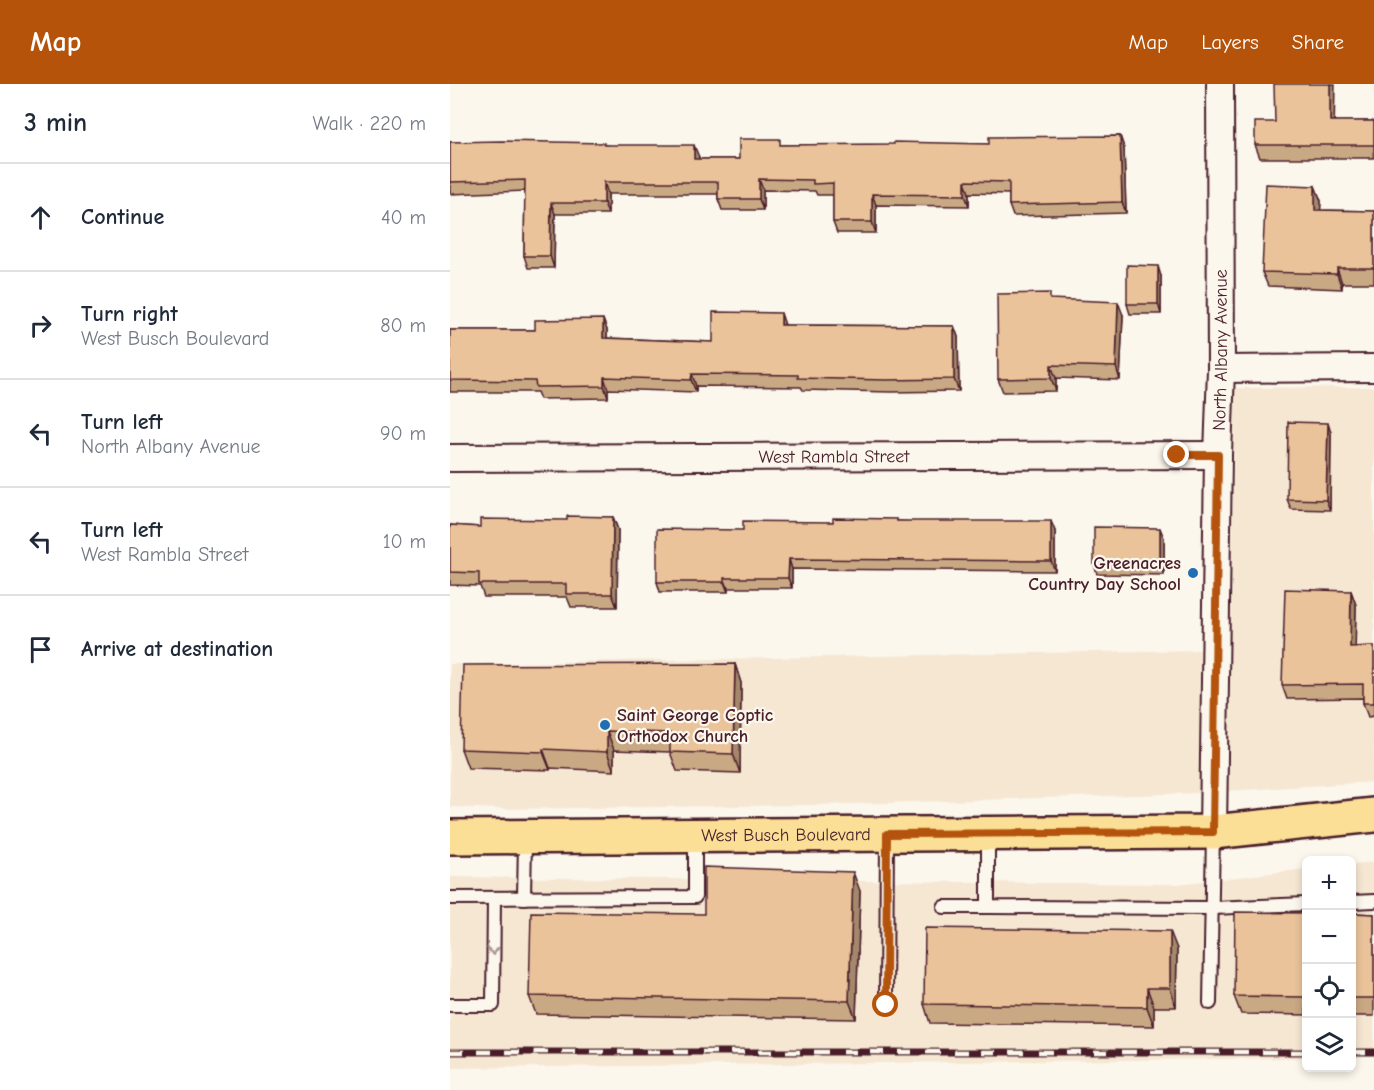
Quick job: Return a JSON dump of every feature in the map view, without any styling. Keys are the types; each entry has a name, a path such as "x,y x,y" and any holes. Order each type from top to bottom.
{"main road":[{"name":"West Busch Boulevard","path":"450,837 1213,832 1374,815"}],"street":[{"name":"North Albany Avenue","path":"1213,832 1221,369 1220,84"},
{"path":"1221,369 1374,368"},
{"name":"West Rambla Street","path":"450,458 1218,455"}],"lane":[{"path":"1210,1003 1213,832"},
{"path":"988,833 988,907"},
{"path":"886,1005 887,834"},
{"path":"450,898 695,897 695,835"},
{"path":"524,898 525,836"},
{"path":"450,1005 493,1005 494,898"},
{"path":"1356,902 1374,901"},
{"path":"944,907 1212,908 1302,904"}],"shaded area":[{"path":"1374,387 1374,782 1228,791 1235,388"},
{"path":"1200,650 1199,793 819,805 501,809 450,807 450,664"},
{"path":"1374,862 1374,1056 1356,1057 1356,864"},
{"path":"1302,869 1302,1058 450,1068 450,877 1177,884"}],"building":[{"path":"1274,84 1330,84 1330,121 1374,121 1374,145 1255,145 1255,122 1275,122"},
{"path":"1120,136 1122,202 1009,205 1009,182 965,181 965,195 872,194 872,222 833,222 833,183 813,184 813,180 759,179 759,199 718,199 718,182 604,182 604,203 551,203 550,256 524,256 525,180 450,182 450,142 694,145 694,159 739,159 739,139 780,139 780,145 894,144 894,142 989,144 989,137"},
{"path":"1266,184 1315,186 1315,210 1374,211 1374,268 1337,268 1337,274 1262,272"},
{"path":"1127,265 1158,266 1158,304 1127,304"},
{"path":"1050,293 1050,299 1118,302 1116,367 1051,365 1051,378 998,379 997,294"},
{"path":"713,312 781,313 781,325 954,326 954,379 886,380 798,378 798,375 692,374 691,380 604,377 604,386 536,387 535,381 450,380 450,330 535,330 535,320 603,319 603,338 713,342"},
{"path":"1288,422 1328,423 1326,500 1287,499"},
{"path":"567,516 613,517 612,594 566,594 566,584 479,584 479,573 450,572 450,525 480,527 480,519 567,520"},
{"path":"833,518 897,519 897,521 1051,521 1051,561 789,559 788,578 724,578 724,582 657,582 657,529 743,530 743,521 833,522"},
{"path":"1094,527 1160,528 1160,565 1094,564"},
{"path":"1285,589 1351,591 1350,647 1374,646 1374,703 1363,703 1363,684 1282,685"},
{"path":"735,664 733,754 670,752 670,733 607,731 607,752 461,749 463,665"},
{"path":"704,867 853,872 849,1001 529,996 531,912 704,914"},
{"path":"1235,912 1302,913 1302,997 1234,996"},
{"path":"1356,913 1374,914 1374,998 1356,998"},
{"path":"925,928 1170,931 1170,988 1147,988 1147,1007 924,1004"}],"railway":[{"path":"450,1052 1302,1052"},
{"path":"1356,1052 1374,1052"}],"place":[{"name":"Greenacres Country Day School","path":"1193,573"},
{"name":"Saint George Coptic Orthodox Church","path":"605,725"}],"route":[{"path":"886,1005 887,834 1213,832 1218,455 1177,455"}]}
